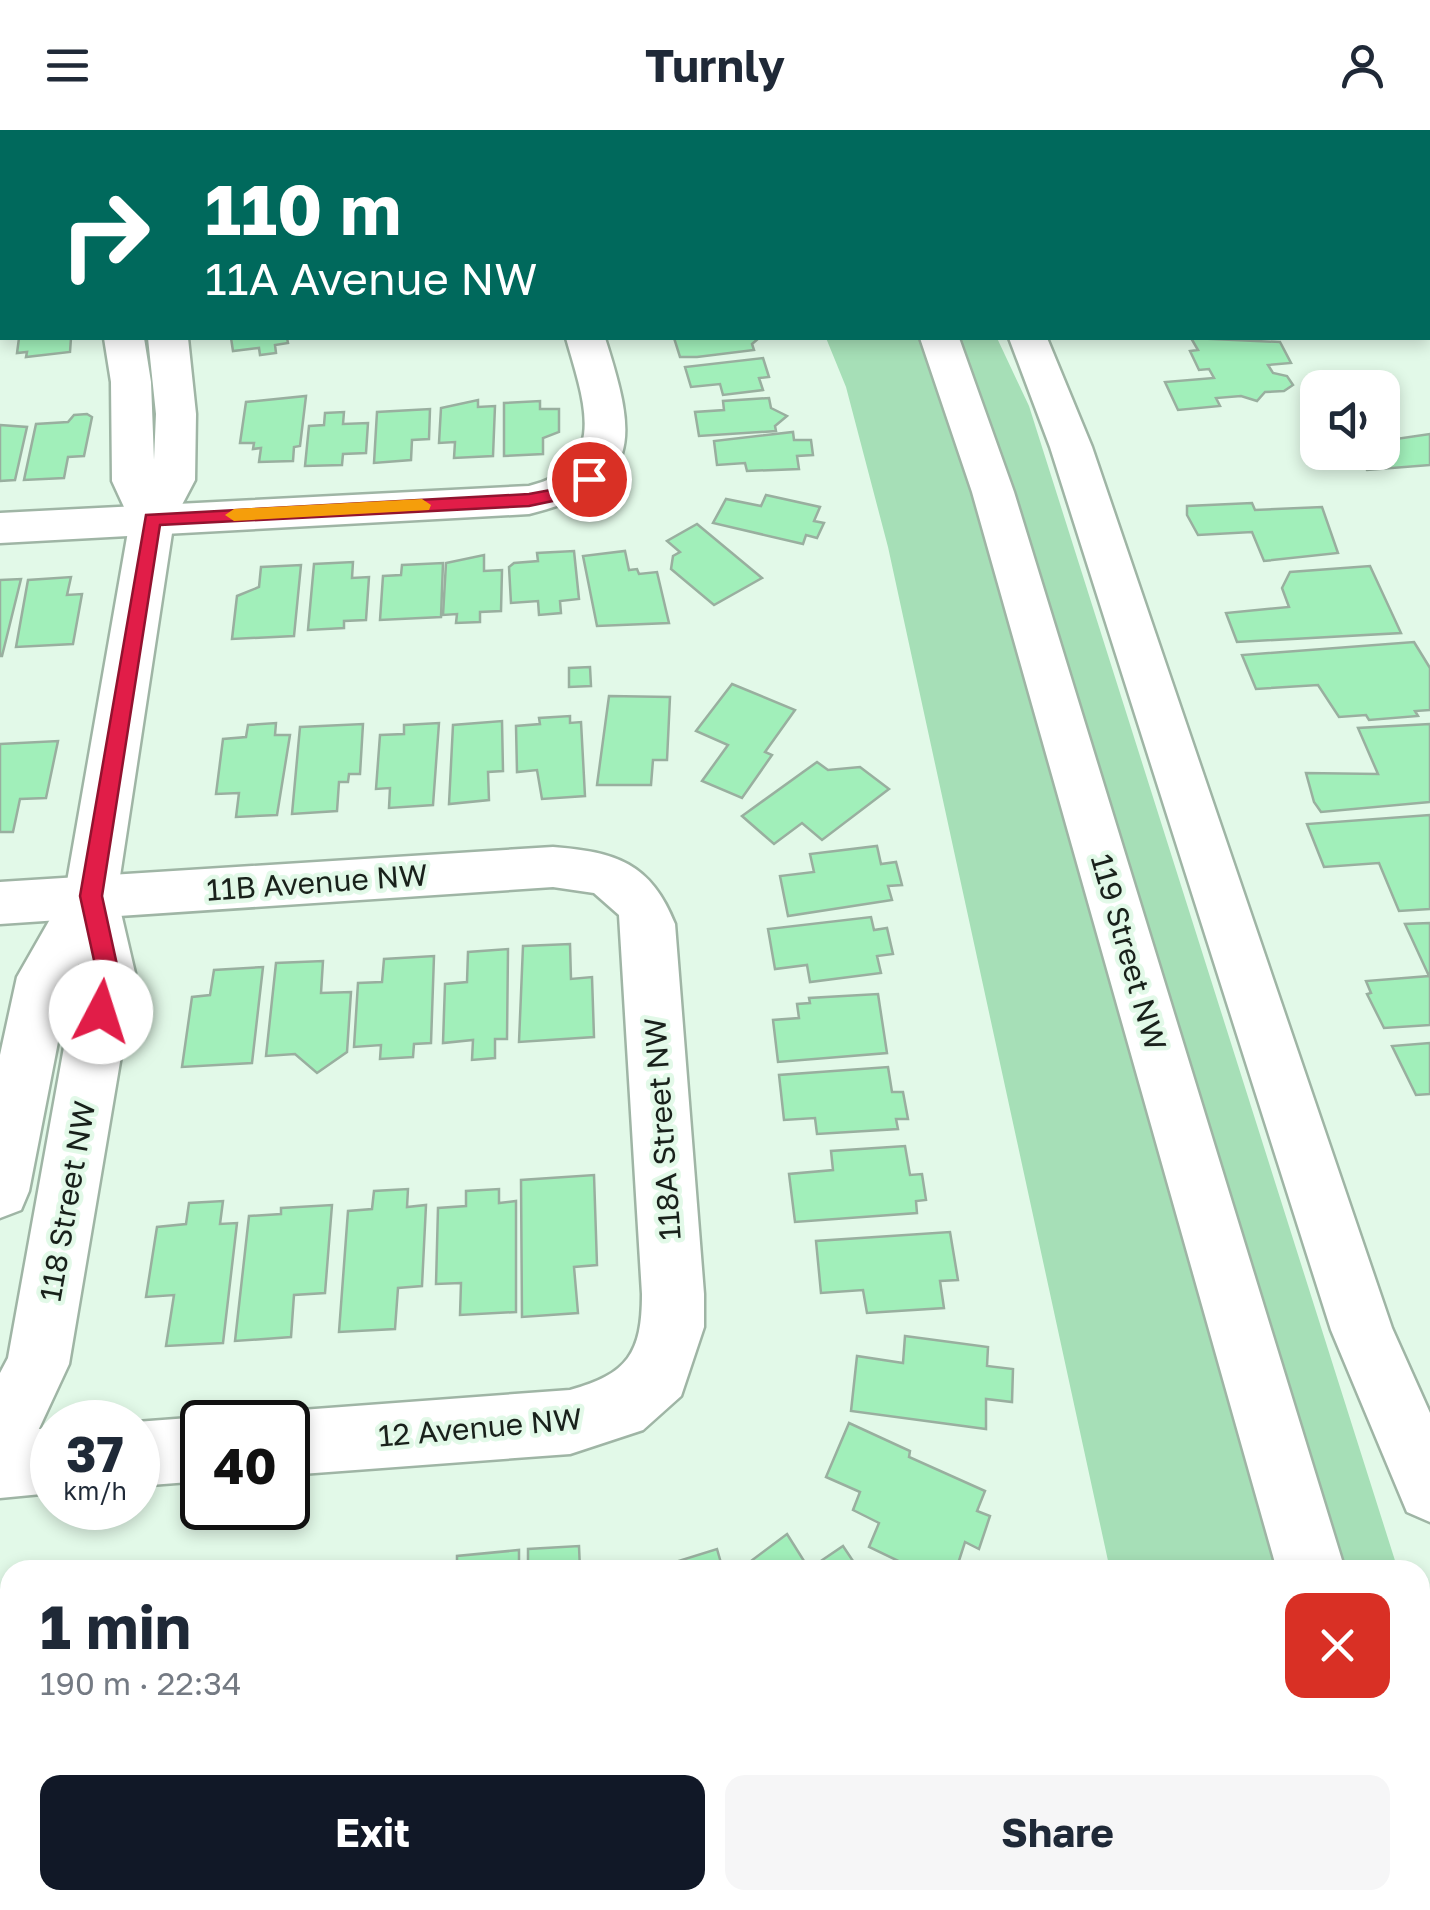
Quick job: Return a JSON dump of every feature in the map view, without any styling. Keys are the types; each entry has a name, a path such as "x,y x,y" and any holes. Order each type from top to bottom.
{"street":[{"path":"124,340 132,382 134,481 152,520"},
{"name":"118 Street NW","path":"0,1191 44,978 91,896 152,520 174,480 176,414 168,340"},
{"path":"0,528 529,500 561,494 589,479 604,457 605,442 586,340"},
{"name":"119 Street NW","path":"940,340 994,492 1307,1560"},
{"path":"1029,340 1071,448 1362,1330 1430,1489"},
{"name":"11B Avenue NW","path":"0,902 553,868 600,872 630,888"},
{"name":"118A Street NW","path":"630,888 649,924 673,1294 673,1327 659,1374"},
{"name":"118 Street NW","path":"0,1440 38,1364 105,993 108,974 91,896"},
{"name":"12 Avenue NW","path":"310,1441 597,1417 620,1408 659,1374"},
{"path":"0,1465 30,1463"}],"green space":[{"path":"827,340 998,340 1029,406 1395,1560 1108,1560 888,547 846,387"}],"building":[{"path":"19,340 71,340 70,352 26,357 27,352 17,353"},
{"path":"231,340 288,343 275,345 276,353 260,355 259,348 233,351"},
{"path":"675,340 757,340 752,344 754,350 680,357"},
{"path":"1192,340 1280,342 1291,363 1268,365 1273,373 1287,376 1293,385 1284,391 1265,392 1257,401 1241,396 1216,398 1220,406 1178,410 1165,382 1214,378 1209,369 1199,370 1190,351 1198,350"},
{"path":"763,358 769,377 759,378 763,390 723,395 720,384 691,387 685,367"},
{"path":"306,396 300,446 294,447 293,461 259,462 261,448 253,449 254,443 240,443 246,402"},
{"path":"769,398 771,408 787,416 775,426 776,431 699,436 695,412 724,410 723,401"},
{"path":"478,400 478,407 495,406 493,456 454,458 455,442 439,443 441,408"},
{"path":"540,401 540,409 559,409 559,432 543,438 543,454 504,456 504,403"},
{"path":"430,409 429,439 412,440 411,460 374,463 377,412"},
{"path":"344,412 343,424 368,423 366,453 343,454 342,465 305,466 309,426 324,425 325,413"},
{"path":"74,415 92,417 84,456 68,457 64,478 24,480 36,424 68,422"},
{"path":"0,425 27,427 15,480 0,481"},
{"path":"793,432 794,440 811,440 813,455 797,456 799,469 747,471 745,463 717,465 714,441"},
{"path":"1430,434 1430,465 1400,467 1400,438"},
{"path":"766,495 820,507 814,521 824,523 817,538 806,535 803,544 713,523 726,499 761,506"},
{"path":"1252,503 1255,510 1322,507 1338,553 1264,561 1252,532 1198,535 1187,515 1187,506"},
{"path":"697,524 762,578 714,605 671,569 673,556 680,552 667,541"},
{"path":"574,551 579,599 560,601 561,613 539,615 538,601 511,603 509,567 538,561 537,553"},
{"path":"625,551 629,570 637,569 639,574 657,572 669,623 597,626 583,556"},
{"path":"484,555 484,571 502,570 501,611 480,612 480,622 456,623 457,614 443,615 446,563"},
{"path":"353,562 352,578 369,577 366,620 344,621 344,628 308,630 314,564"},
{"path":"443,563 441,617 380,620 383,576 401,575 402,565"},
{"path":"301,565 294,636 232,639 237,596 259,587 261,567"},
{"path":"1370,566 1401,633 1237,642 1226,613 1289,607 1282,588 1290,572"},
{"path":"71,577 67,595 82,594 73,644 16,647 28,580"},
{"path":"21,579 2,656 0,656 0,580"},
{"path":"1414,642 1430,668 1430,710 1415,711 1418,716 1369,720 1366,715 1339,717 1318,685 1256,689 1242,655"},
{"path":"590,667 591,686 569,687 569,668"},
{"path":"732,684 795,710 765,752 772,755 742,798 702,781 728,745 696,731"},
{"path":"609,696 670,697 667,760 653,760 651,785 597,785"},
{"path":"570,716 570,723 581,722 585,796 542,799 537,770 517,772 516,726 540,724 539,718"},
{"path":"502,721 503,771 488,772 489,800 449,804 453,725"},
{"path":"276,723 275,735 290,735 277,815 236,817 239,793 216,794 223,739 246,737 248,725"},
{"path":"439,723 433,805 389,808 390,788 376,789 380,735 404,734 404,725"},
{"path":"363,724 360,774 349,774 348,782 339,782 337,811 292,814 300,727"},
{"path":"1430,724 1430,802 1321,812 1306,773 1378,774 1358,728"},
{"path":"58,741 46,798 20,799 13,832 0,832 0,744"},
{"path":"817,762 828,770 860,767 889,789 822,840 802,823 774,844 742,816"},
{"path":"1430,815 1430,909 1399,911 1379,863 1324,867 1307,824"},
{"path":"877,846 881,864 896,862 902,885 888,886 892,900 788,916 780,876 814,872 810,854"},
{"path":"871,917 874,930 887,928 893,954 877,956 881,973 810,982 807,965 775,969 768,929"},
{"path":"1430,923 1430,1025 1384,1028 1367,994 1371,993 1366,981 1429,976 1405,924"},
{"path":"570,944 571,979 592,977 594,1037 519,1042 523,946"},
{"path":"508,949 507,1039 495,1039 495,1058 472,1060 473,1040 443,1043 445,984 467,982 468,952"},
{"path":"434,956 431,1043 414,1044 413,1057 380,1059 381,1045 354,1047 358,983 382,982 384,959"},
{"path":"323,961 321,993 351,992 347,1052 317,1073 295,1054 266,1056 276,963"},
{"path":"263,967 252,1063 182,1067 192,997 210,995 214,970"},
{"path":"878,994 887,1053 778,1062 773,1020 799,1018 797,1004 810,1003 809,998"},
{"path":"1430,1043 1430,1094 1416,1095 1392,1046"},
{"path":"888,1067 892,1092 903,1092 908,1119 896,1119 898,1129 817,1134 815,1118 784,1120 779,1075"},
{"path":"905,1146 910,1175 922,1174 926,1200 916,1201 917,1213 795,1222 789,1174 833,1170 831,1151"},
{"path":"594,1175 597,1265 574,1267 578,1313 522,1317 521,1180"},
{"path":"408,1189 407,1207 426,1205 422,1286 398,1288 395,1329 339,1332 348,1211 372,1209 374,1191"},
{"path":"499,1189 499,1203 516,1201 516,1312 460,1315 461,1283 436,1284 438,1208 466,1206 466,1191"},
{"path":"223,1201 220,1224 237,1223 223,1343 166,1346 174,1295 146,1297 157,1227 186,1224 189,1203"},
{"path":"332,1205 325,1293 294,1295 291,1337 235,1341 249,1216 281,1214 281,1208"},
{"path":"950,1232 958,1280 940,1281 944,1308 867,1313 863,1290 821,1293 816,1241"},
{"path":"905,1336 988,1347 987,1366 1013,1369 1012,1402 986,1399 986,1429 851,1411 857,1356 903,1363"},
{"path":"849,1423 910,1451 909,1457 985,1491 977,1511 990,1516 979,1549 965,1542 959,1560 896,1560 869,1547 879,1523 853,1510 860,1492 826,1477"},
{"path":"787,1534 803,1560 752,1560"},
{"path":"579,1546 580,1560 528,1560 528,1549"},
{"path":"843,1546 852,1560 822,1560"},
{"path":"717,1549 720,1560 682,1560"},
{"path":"519,1550 519,1560 457,1560 457,1556"}],"slow traffic":[{"path":"234,515 422,505"}],"route":[{"path":"101,1012 108,974 91,896 152,520 529,500 561,494 589,479"}]}
